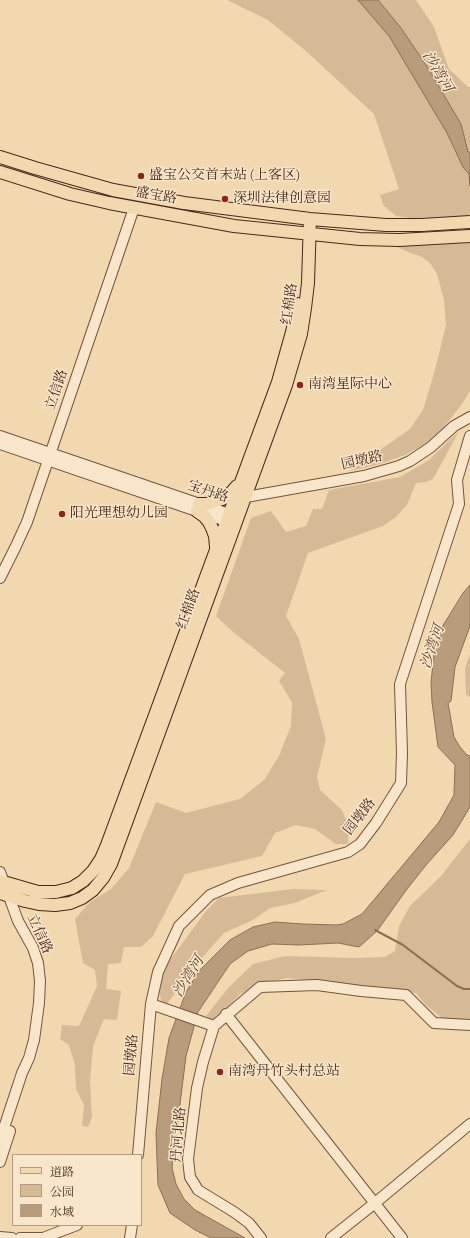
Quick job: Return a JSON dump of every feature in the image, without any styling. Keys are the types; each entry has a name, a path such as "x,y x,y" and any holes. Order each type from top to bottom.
{"main road":[{"name":"盛宝路","path":"0,157 113,190 184,203 310,219"},
{"name":"盛宝路","path":"0,172 70,194 109,203 234,226 306,234"},
{"path":"310,219 386,225 422,225 470,222"},
{"name":"红棉路","path":"3,885 24,901 55,905 70,903 82,898 93,890 103,878 117,851 231,519 241,480 278,382 292,332 306,234 310,219"},
{"path":"306,234 386,240 470,236"},
{"name":"红棉路","path":"3,885 38,892 56,892 72,888 94,871 101,859 215,551 231,519 246,497 286,384 301,334 308,283 306,234"},
{"path":"215,551 215,536 212,528 198,508 222,499 235,489 241,480"}],"street":[{"name":"立信路","path":"0,578 27,522 134,208"},
{"name":"园墩路","path":"246,497 364,476 399,466 410,461 431,447 454,426 470,417"},
{"name":"宝丹路","path":"0,436 49,457"},
{"name":"园墩路","path":"138,1154 150,1004 158,972 179,926 210,895 238,882 348,852 360,844 376,823 401,783 402,753 400,684 459,504 456,480 470,436"},
{"name":"宝丹路","path":"0,444 49,457 231,519"},
{"name":"立信路","path":"0,1162 22,1073 29,1058 34,1040 39,1003 40,981 33,948 18,921 3,885"},
{"path":"150,1004 214,1026 226,1014 260,987 317,985 406,995 434,1023 470,1025"},
{"path":"226,1014 402,1238"},
{"name":"丹河北路","path":"214,1026 197,1088 188,1159 190,1177 198,1190 249,1223 261,1238"},
{"path":"331,1238 470,1124"},
{"name":"立信路","path":"0,1140 7,1130"},
{"path":"20,1238 43,1238 74,1226"},
{"path":"130,1238 132,1226"},
{"path":"0,1237 12,1238"}],"green space":[{"path":"227,0 416,0 434,27 449,69 468,87 470,87 470,218 417,219 396,216 384,206 380,195 399,189 374,114 306,51 268,20"},
{"path":"470,243 470,391 444,427 425,444 405,455 380,464 350,471 410,429 423,410 446,325 444,300 437,274 430,263 422,257 395,246"},
{"path":"459,431 433,479 426,482 416,483 407,505 396,517 383,526 308,553 286,616 299,639 326,739 317,777 320,790 342,810 349,827 348,844 336,844 315,829 296,825 275,833 262,856 185,874 153,936 141,947 124,947 121,963 108,964 106,989 121,991 117,1020 104,1019 93,1046 90,1082 92,1117 88,1127 82,1126 84,1105 76,1089 75,1065 69,1045 60,1039 62,1025 79,1026 97,986 95,970 83,963 75,919 90,902 111,889 129,868 156,802 186,813 240,799 264,780 279,756 291,726 292,702 279,681 285,673 233,632 216,616 251,518 271,511 286,532 306,526 313,509 322,509 329,490 400,477 429,460"},
{"path":"470,654 470,697 466,695 465,668"},
{"path":"470,839 470,1019 458,1022 443,1019 425,1004 416,993 287,978 256,985 239,995 214,1021 206,1016 229,987 253,964 285,956 354,958 385,957 395,951 399,926 410,906 441,876"},
{"path":"293,889 327,890 295,903 270,908 253,920 224,933 195,966 167,1004 161,1001 159,988 165,967 206,911 219,898"}],"water":[{"path":"358,0 378,0 401,28 428,68 461,124 468,152 470,152 470,186 469,174 463,167 447,133 389,36"},
{"path":"470,585 470,626 455,667 451,701 448,703 454,737 460,747 467,755 470,756 470,807 453,835 407,889 377,931 359,947 338,943 299,945 272,944 248,951 230,964 198,1012 186,1056 172,1168 176,1184 184,1199 195,1210 245,1238 211,1238 195,1230 170,1213 158,1185 156,1133 162,1079 169,1038 186,992 199,971 230,940 253,927 275,922 337,925 343,924 362,914 439,822 454,795 455,765 438,747 431,682 434,655 442,627 463,593"}],"waterway":[{"path":"375,930 403,945 457,986 464,989 470,989"}],"place":[{"name":"盛宝公交首末站 (上客区)","path":"141,176"},
{"name":"深圳法律创意园","path":"225,199"},
{"name":"南湾星际中心","path":"300,385"},
{"name":"阳光理想幼儿园","path":"62,514"},
{"name":"南湾丹竹头村总站","path":"220,1072"}],"water label":[{"name":"沙湾河","path":"437,72"},
{"name":"沙湾河","path":"433,647"},
{"name":"沙湾河","path":"189,977"}]}
